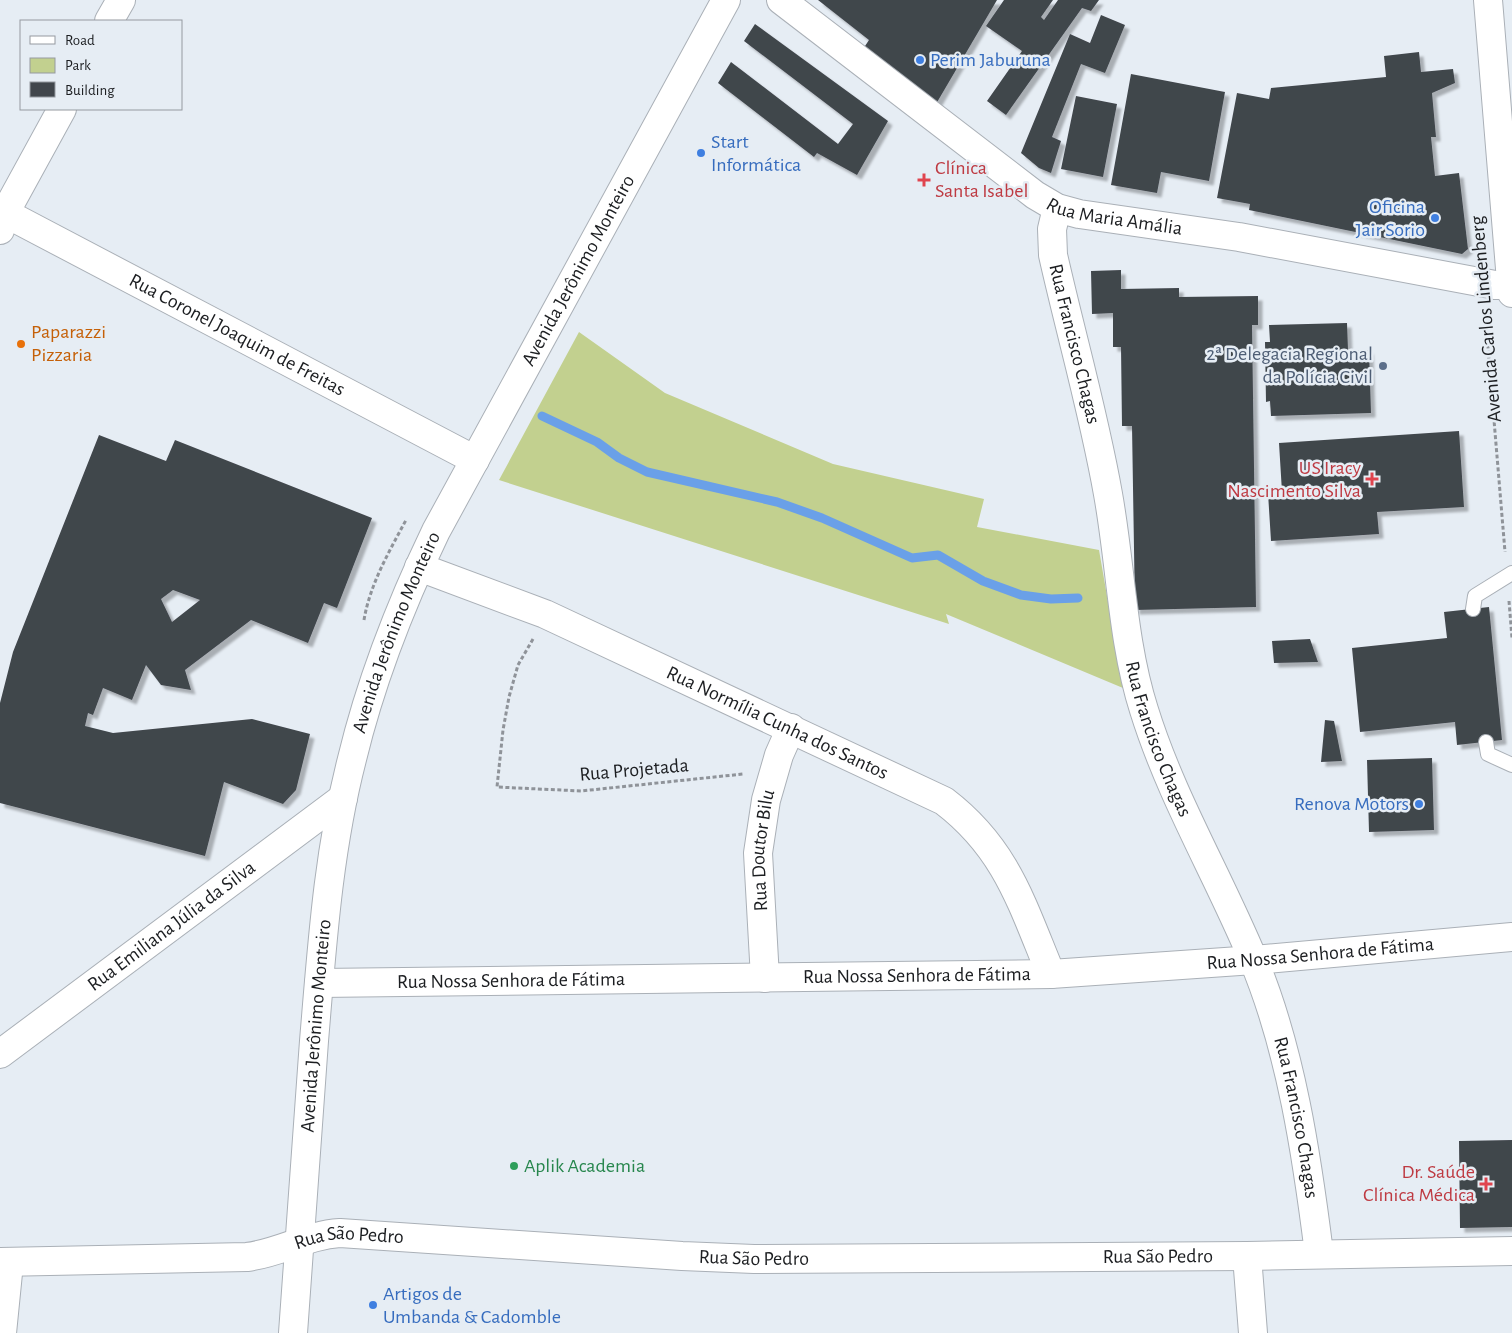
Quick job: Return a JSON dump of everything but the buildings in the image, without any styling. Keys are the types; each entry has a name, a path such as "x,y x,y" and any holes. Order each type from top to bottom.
{"street":[{"path":"110,20 121,0"},
{"name":"Avenida Jerônimo Monteiro","path":"293,1333 329,872 343,798 375,680 419,567 475,460 726,0"},
{"name":"Rua Maria Amália","path":"781,0 1035,195 1057,208 1079,214 1294,246 1483,283 1512,284"},
{"name":"Avenida Carlos Lindenberg","path":"1488,0 1512,293"},
{"path":"2,217 61,110"},
{"name":"Rua Francisco Chagas","path":"1057,208 1052,229 1053,255 1109,495 1133,663 1142,706 1167,775 1254,960 1288,1071 1311,1190 1319,1254"},
{"name":"Rua Coronel Joaquim de Freitas","path":"2,217 475,460"},
{"name":"Rua Normília Cunha dos Santos","path":"419,567 545,614 926,791 961,814 991,846 1002,863 1051,974"},
{"name":"Rua Doutor Bilu","path":"765,978 758,853 764,809 774,770 791,728"},
{"name":"Rua Emiliana Júlia da Silva","path":"0,1054 343,798"},
{"name":"Rua Nossa Senhora de Fátima","path":"319,983 1051,974 1254,960 1512,937"},
{"name":"Rua São Pedro","path":"5,1262 247,1257 270,1253 311,1237 340,1233 682,1256 754,1259 1247,1256 1512,1251"},
{"path":"1247,1256 1253,1333"},
{"path":"2,1333 5,1262"}],"lane":[{"path":"1473,609 1475,596 1510,575"},
{"path":"1486,742 1488,754 1512,765"}],"path":[{"name":"Avenida Carlos Lindenberg","path":"1483,283 1510,575 1512,638"},
{"name":"Rua Projetada","path":"545,614 518,666 503,730 496,787 581,791 774,770"}],"green space":[{"path":"579,332 665,393 833,464 984,499 977,527 1099,550 1123,688 946,614 949,624 499,480"}],"waterway":[{"path":"542,416 597,442 619,458 647,472 777,502 822,518 912,558 938,555 983,581 1021,595 1051,599 1078,598"}],"place":[{"name":"Perim Jaburuna","path":"920,60"},
{"name":"Start Informática","path":"701,153"},
{"name":"Clínica Santa Isabel","path":"924,180"},
{"name":"Oficina Jair Sorio","path":"1435,218"},
{"name":"Paparazzi Pizzaria","path":"21,344"},
{"name":"2ª Delegacia Regional da Polícia Civil","path":"1383,366"},
{"name":"US Iracy Nascimento Silva","path":"1372,479"},
{"name":"Renova Motors","path":"1419,804"},
{"name":"Aplik Academia","path":"514,1166"},
{"name":"Dr. Saúde Clínica Médica","path":"1486,1184"},
{"name":"Artigos de Umbanda & Cadomble","path":"373,1305"}]}
